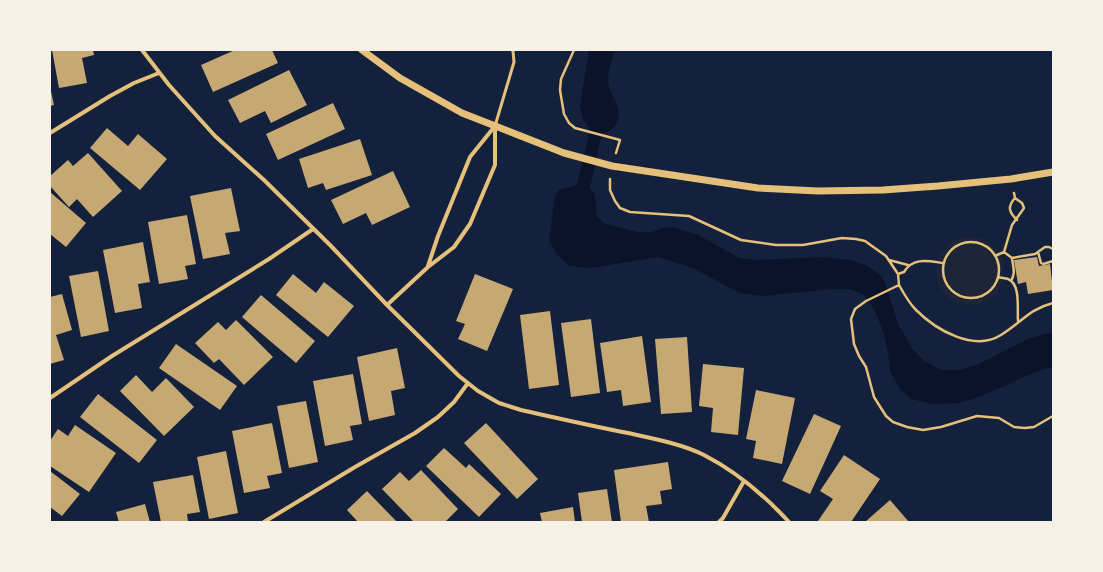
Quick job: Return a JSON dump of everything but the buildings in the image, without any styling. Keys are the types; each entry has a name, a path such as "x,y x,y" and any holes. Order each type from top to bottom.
{"street":[{"path":"142,50 159,73 215,136 264,180 387,304 478,391 499,403 521,410 665,442 703,454 744,481 772,504 789,522"},
{"path":"362,50 400,78 462,113 564,153 612,166 758,188 818,191 883,190 938,186 1053,172"},
{"path":"50,133 110,96 134,83 159,73"},
{"path":"387,304 428,267 454,247 470,224 495,165 495,126"},
{"path":"428,267 438,236 470,157 495,126"},
{"path":"50,398 119,352 269,259 313,229"},
{"path":"264,522 415,433 438,417 454,402 468,383"},
{"path":"719,522 723,518 744,481"}],"lane":[{"path":"495,126 514,62 512,50"}],"path":[{"path":"574,50 561,79 560,90 564,114 569,123 576,128 586,132 620,140 609,182 610,190 620,208 630,212 689,216 741,240 776,245 804,245 842,238 865,241 875,247 888,259 898,274 899,285 915,309 930,323 960,338 990,340 1001,335 1030,312 1053,303"},
{"path":"995,256 1004,252 1012,225 1017,220 1024,208 1022,203 1015,198 1011,178"},
{"path":"1015,198 1010,203 1010,208 1011,214 1017,220"},
{"path":"967,242 978,243 988,248 995,256 999,266 998,277 993,287 985,294 974,298 963,297 954,292 946,284 943,274 944,263 948,253 957,246 967,242"},
{"path":"1012,258 1035,254 1045,247 1053,249"},
{"path":"1004,252 1012,258 1015,271 1014,277 1011,281"},
{"path":"1038,252 1041,263 1043,264 1053,261"},
{"path":"888,259 908,265"},
{"path":"898,274 904,272 908,265 915,262 925,261 944,263"},
{"path":"998,277 1008,279 1014,283 1017,289 1018,321"},
{"path":"899,285 866,301 855,309 851,319 854,344 866,367 874,396 886,416 893,422 907,427 924,430 977,416 999,418 1014,427 1024,428 1034,426 1053,416"}],"shaded area":[{"path":"589,50 615,50 609,68 608,82 619,112 617,121 612,129 602,134 590,188 595,194 597,216 605,224 638,232 652,232 663,228 673,227 698,235 739,258 758,260 822,257 851,260 868,266 881,275 886,285 898,324 912,348 924,361 941,370 959,370 977,365 1030,338 1053,332 1053,368 1048,368 1028,375 982,396 959,403 933,404 911,399 900,389 890,371 883,331 875,311 865,296 851,289 833,289 762,296 739,293 695,269 659,257 590,268 569,266 557,255 549,240 555,196 559,190 577,185 590,129 583,119 580,106"},
{"path":"963,237 977,237 989,242 999,252 1004,264 1004,278 999,290 989,300 977,305 963,305 951,300 941,290 936,278 936,264 941,252 951,242"}]}
